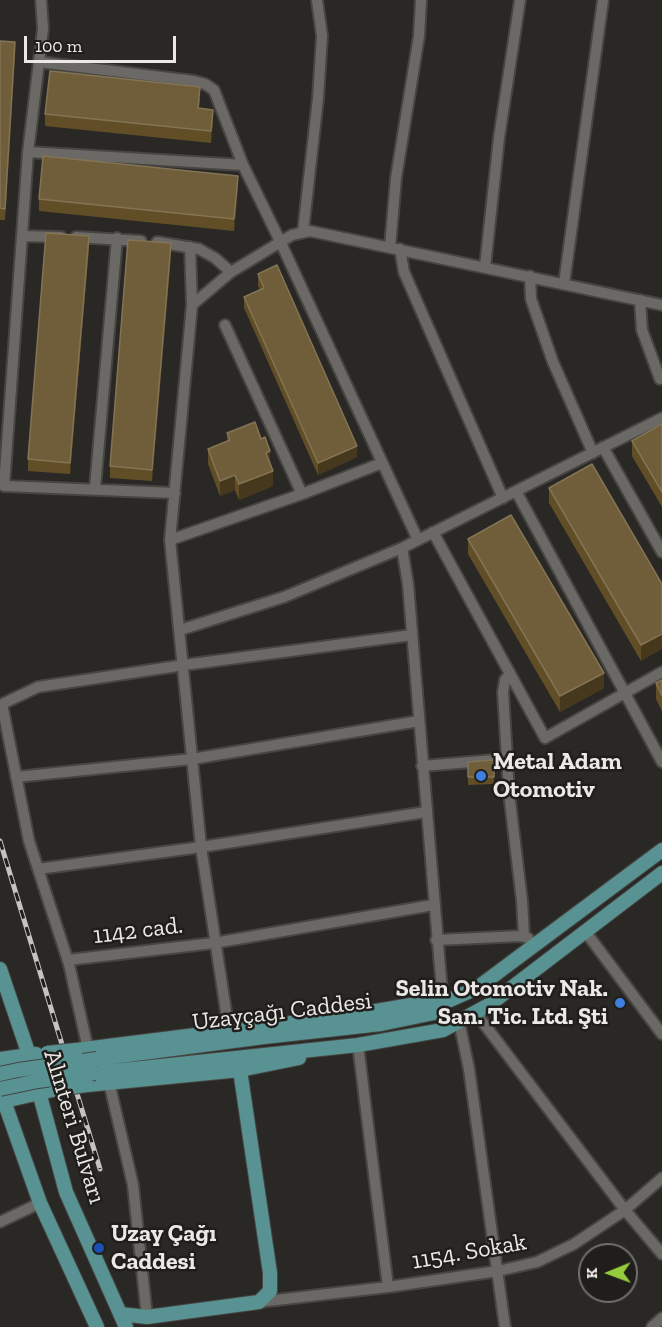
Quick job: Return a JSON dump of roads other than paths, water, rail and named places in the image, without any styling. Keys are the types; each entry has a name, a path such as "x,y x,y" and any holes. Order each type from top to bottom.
{"main road":[{"name":"Uzayçağı Caddesi","path":"0,1074 87,1052 381,1024 434,1013 443,1003 477,988 529,941 662,850"},
{"name":"Uzayçağı Caddesi","path":"1,1097 38,1081 358,1045 443,1030 489,1005 662,873"},
{"name":"Alınteri Bulvarı","path":"0,969 29,1054 66,1192 123,1320"},
{"path":"0,1059 29,1054 87,1052 411,1005 443,1003"},
{"path":"1,1097 109,1082 240,1070 358,1045"},
{"path":"123,1320 259,1302 270,1291 270,1273 240,1070"},
{"path":"0,1085 1,1097 40,1203 96,1327"},
{"path":"134,1327 147,1317"}],"street":[{"path":"41,0 43,29 28,152 4,486 175,493"},
{"path":"303,231 322,36 317,0"},
{"path":"421,0 417,53 399,158 395,248 502,498"},
{"path":"484,267 499,138 520,0"},
{"path":"564,284 603,0"},
{"path":"39,62 194,81 205,84 217,94 243,165 418,540"},
{"path":"28,152 243,165"},
{"path":"192,305 231,272 280,241 303,231 395,248 662,305"},
{"path":"22,236 117,238 190,247 215,258 231,272"},
{"path":"95,488 117,238"},
{"path":"190,247 192,305 170,540 201,847 228,1031"},
{"path":"530,276 531,299 553,362 598,450 662,552"},
{"path":"640,300 642,330 660,379"},
{"path":"225,325 302,494"},
{"path":"180,630 284,597 402,548 662,418"},
{"path":"170,540 302,494 382,463"},
{"path":"516,491 662,762"},
{"path":"433,532 545,738 662,672"},
{"path":"402,548 408,584 433,905 443,1003"},
{"path":"87,1052 68,960 29,841 2,704 38,687 184,665 412,636"},
{"path":"436,940 529,941 513,828 507,759 502,688 510,674"},
{"path":"16,777 192,759 419,721"},
{"path":"422,766 507,759"},
{"path":"38,869 201,847 426,812"},
{"name":"1142 cad.","path":"68,960 214,943 433,905"},
{"path":"585,932 662,1034"},
{"path":"475,1012 625,1210 662,1254"},
{"path":"459,1021 470,1070 505,1327"},
{"path":"358,1045 388,1287"},
{"path":"109,1082 133,1185 147,1317"},
{"name":"1154. Sokak","path":"259,1302 388,1287 498,1271 537,1262 574,1244 625,1210 662,1178"},
{"path":"0,1222 40,1203"},
{"path":"652,1327 662,1318"}],"railway":[{"path":"0,841 100,1169"}],"place":[{"name":"Metal Adam Otomotiv","path":"481,776"},
{"name":"Selin Otomotiv Nak. San. Tic. Ltd. Şti","path":"620,1003"},
{"name":"Uzay Çağı Caddesi","path":"99,1248"}]}
